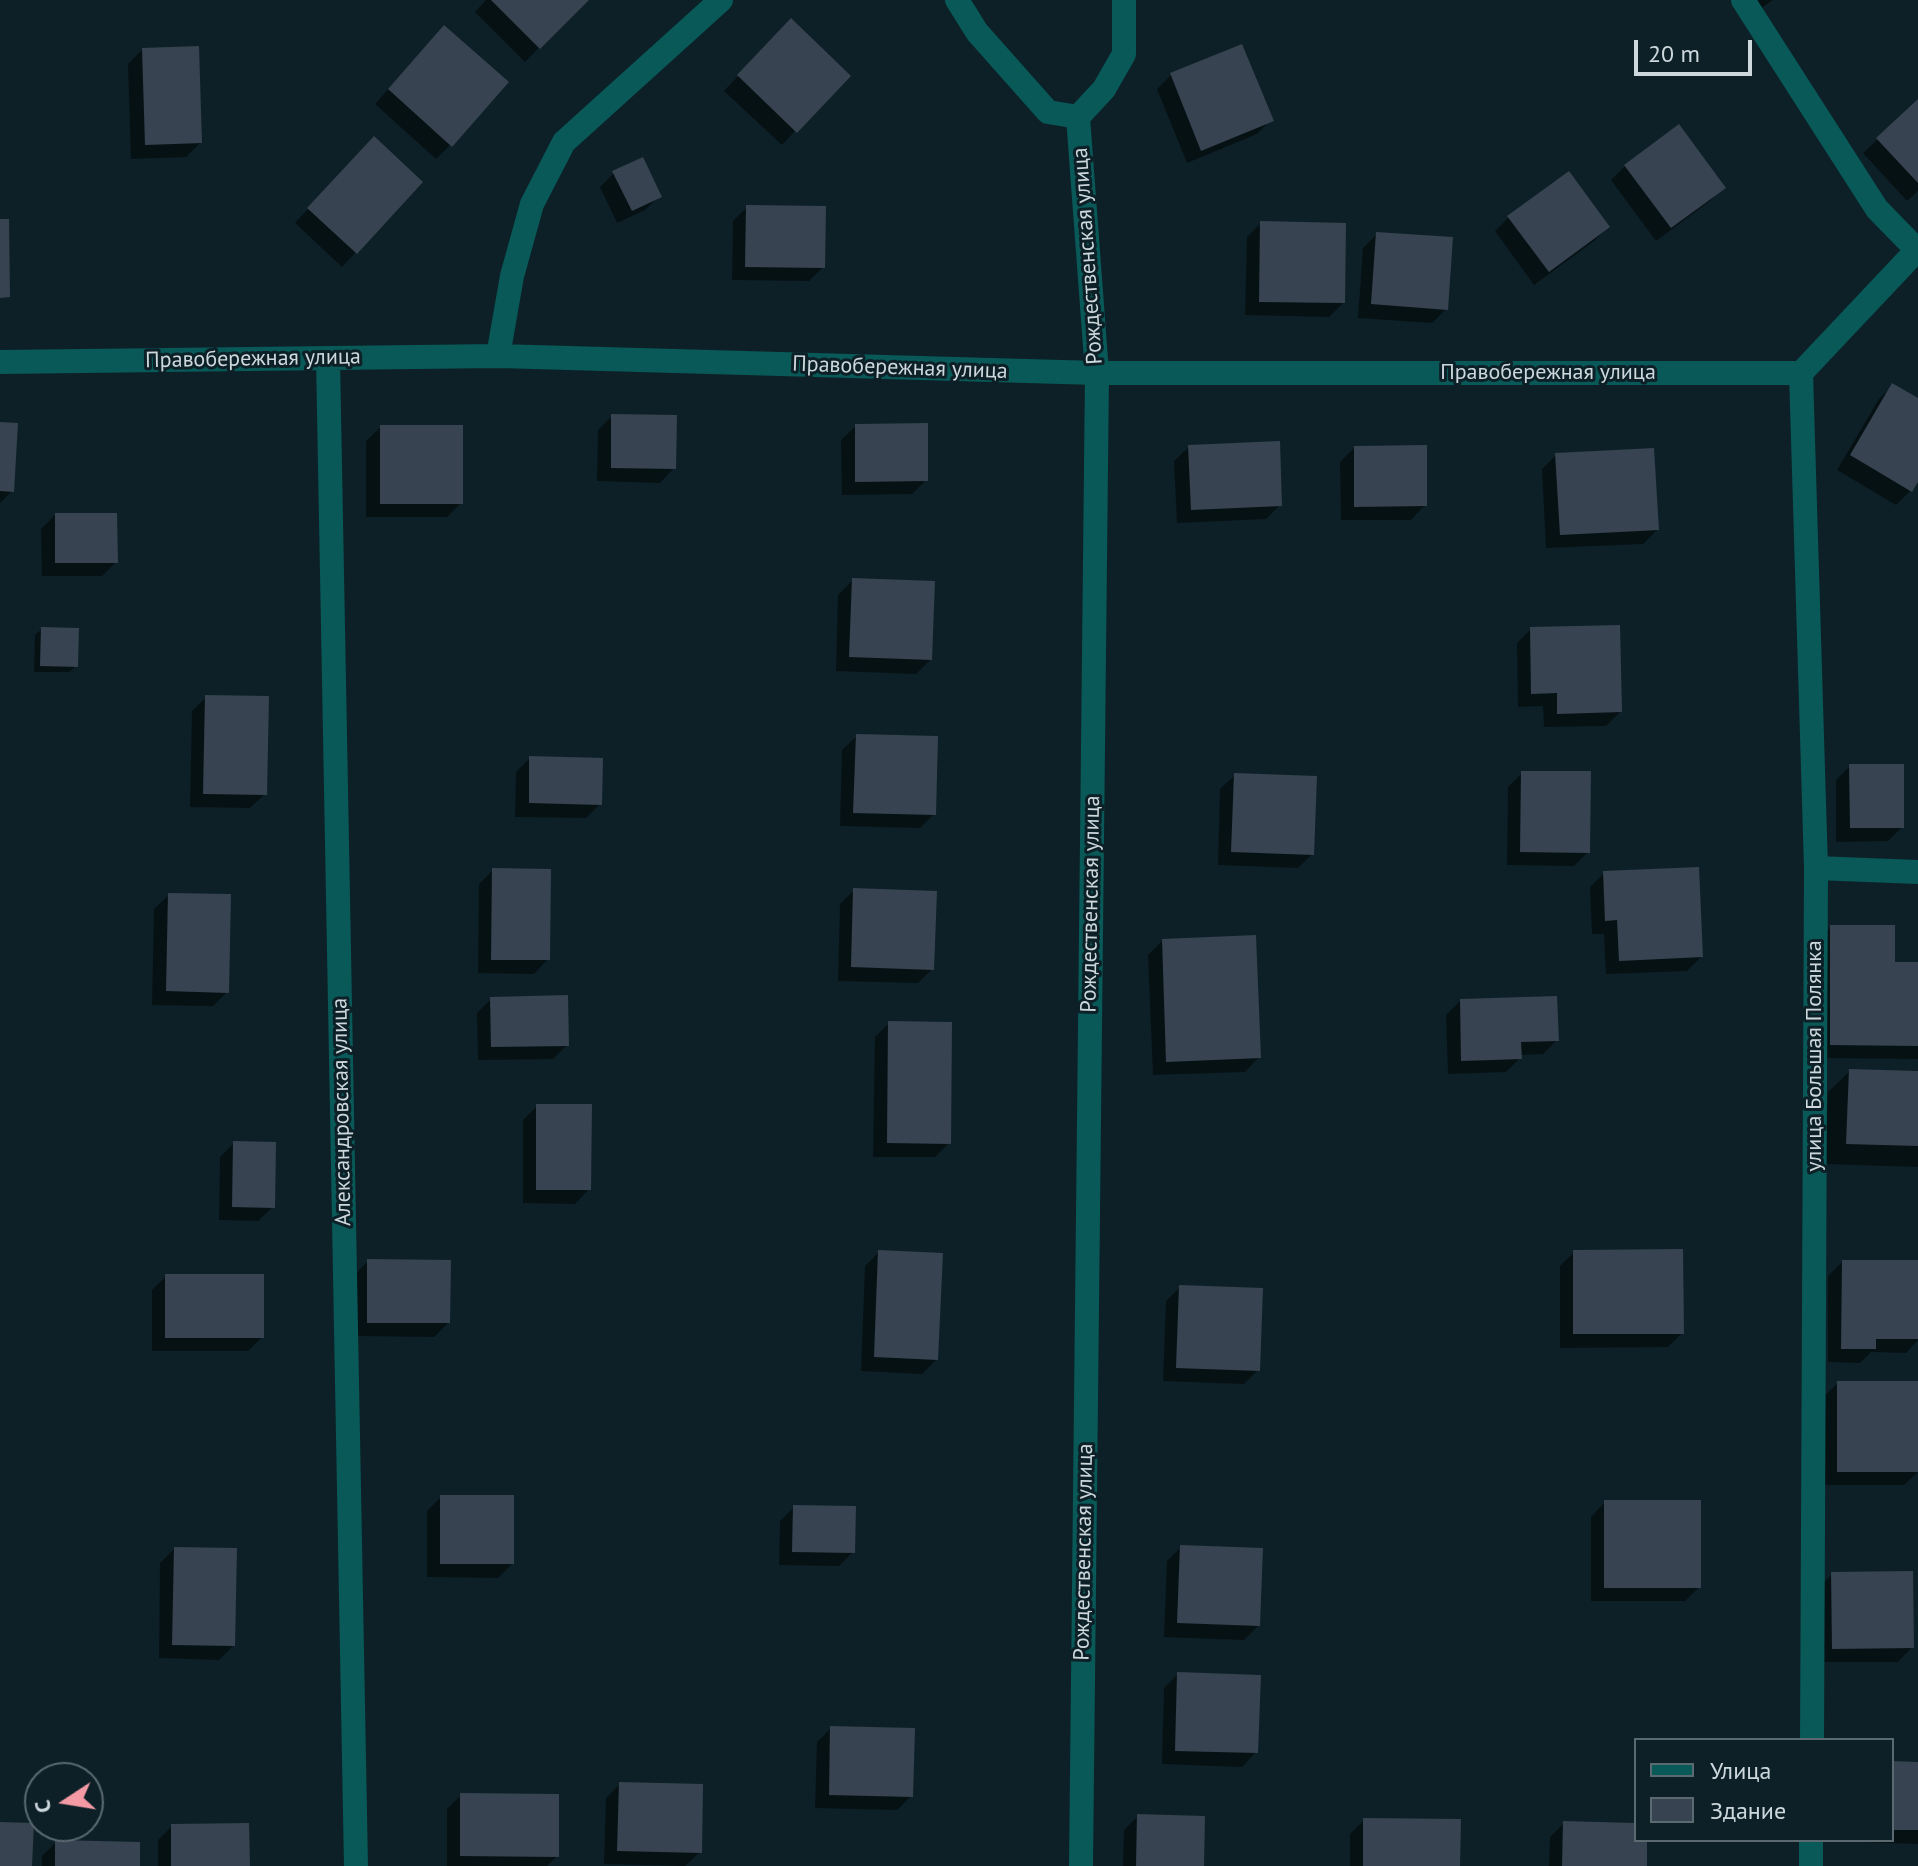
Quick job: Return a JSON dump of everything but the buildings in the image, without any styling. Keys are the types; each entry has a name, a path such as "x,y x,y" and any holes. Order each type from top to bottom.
{"street":[{"path":"498,356 512,276 532,204 564,142 721,0"},
{"name":"Рождественская улица","path":"957,0 977,32 1048,112 1078,117 1097,373 1081,1866"},
{"path":"1078,117 1104,89 1124,54 1124,0"},
{"path":"1743,0 1877,209 1917,250 1801,373"},
{"name":"Правобережная улица","path":"0,362 498,356 1097,373 1801,373"},
{"name":"Александровская улица","path":"328,358 356,1866"},
{"name":"улица Большая Полянка","path":"1801,373 1816,868 1812,1738"},
{"path":"1816,868 1918,872"},
{"path":"1811,1842 1811,1866"}]}
